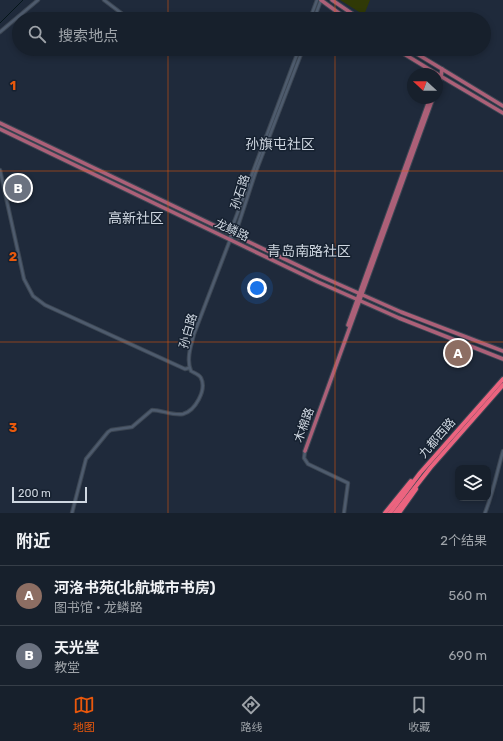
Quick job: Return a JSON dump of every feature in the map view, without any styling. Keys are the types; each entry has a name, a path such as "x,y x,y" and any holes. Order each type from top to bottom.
{"highway":[{"name":"九都西路","path":"390,513 420,473 503,379"},
{"name":"九都西路","path":"395,513 431,467 503,385"},
{"path":"399,513 431,467"},
{"path":"385,513 406,486 420,473"}],"main road":[{"path":"321,0 337,12"},
{"path":"332,0 350,12"},
{"path":"407,56 426,68"},
{"path":"420,56 440,68"},
{"path":"443,70 503,106"},
{"path":"443,79 503,113"},
{"name":"木棉路","path":"305,451 305,447 359,300 428,104"},
{"name":"木棉路","path":"361,294 431,104"},
{"name":"龙鳞路","path":"0,123 361,294 401,312 503,351"},
{"name":"龙鳞路","path":"0,129 230,240 359,300 399,318 503,359"}],"street":[{"path":"24,12 38,0"},
{"path":"104,0 119,12"},
{"path":"313,12 317,0"},
{"path":"317,12 321,0"},
{"path":"0,32 12,22"},
{"name":"孙石路","path":"230,240 230,233 296,56"},
{"name":"孙石路","path":"230,240 235,235 255,174 300,56"},
{"path":"0,170 24,279 33,296 45,305 185,369 189,368"},
{"name":"孙白路","path":"72,513 86,459 108,432 111,430 132,427 152,410 179,414 189,411 201,394 202,382 200,376 191,371 189,368 190,347 230,240"},
{"path":"305,451 304,458 308,464 348,482 344,513"},
{"path":"485,513 495,485 497,469 503,451"}],"green space":[{"path":"340,0 370,0 365,12 359,12"}],"waterway":[{"path":"0,23 23,0"}],"place":[{"name":"天光堂","path":"18,188"},
{"name":"河洛书苑(北航城市书房)","path":"458,353"}],"district":[{"name":"孙旗屯社区","path":"280,144"},
{"name":"高新社区","path":"136,218"},
{"name":"青岛南路社区","path":"309,251"}]}
